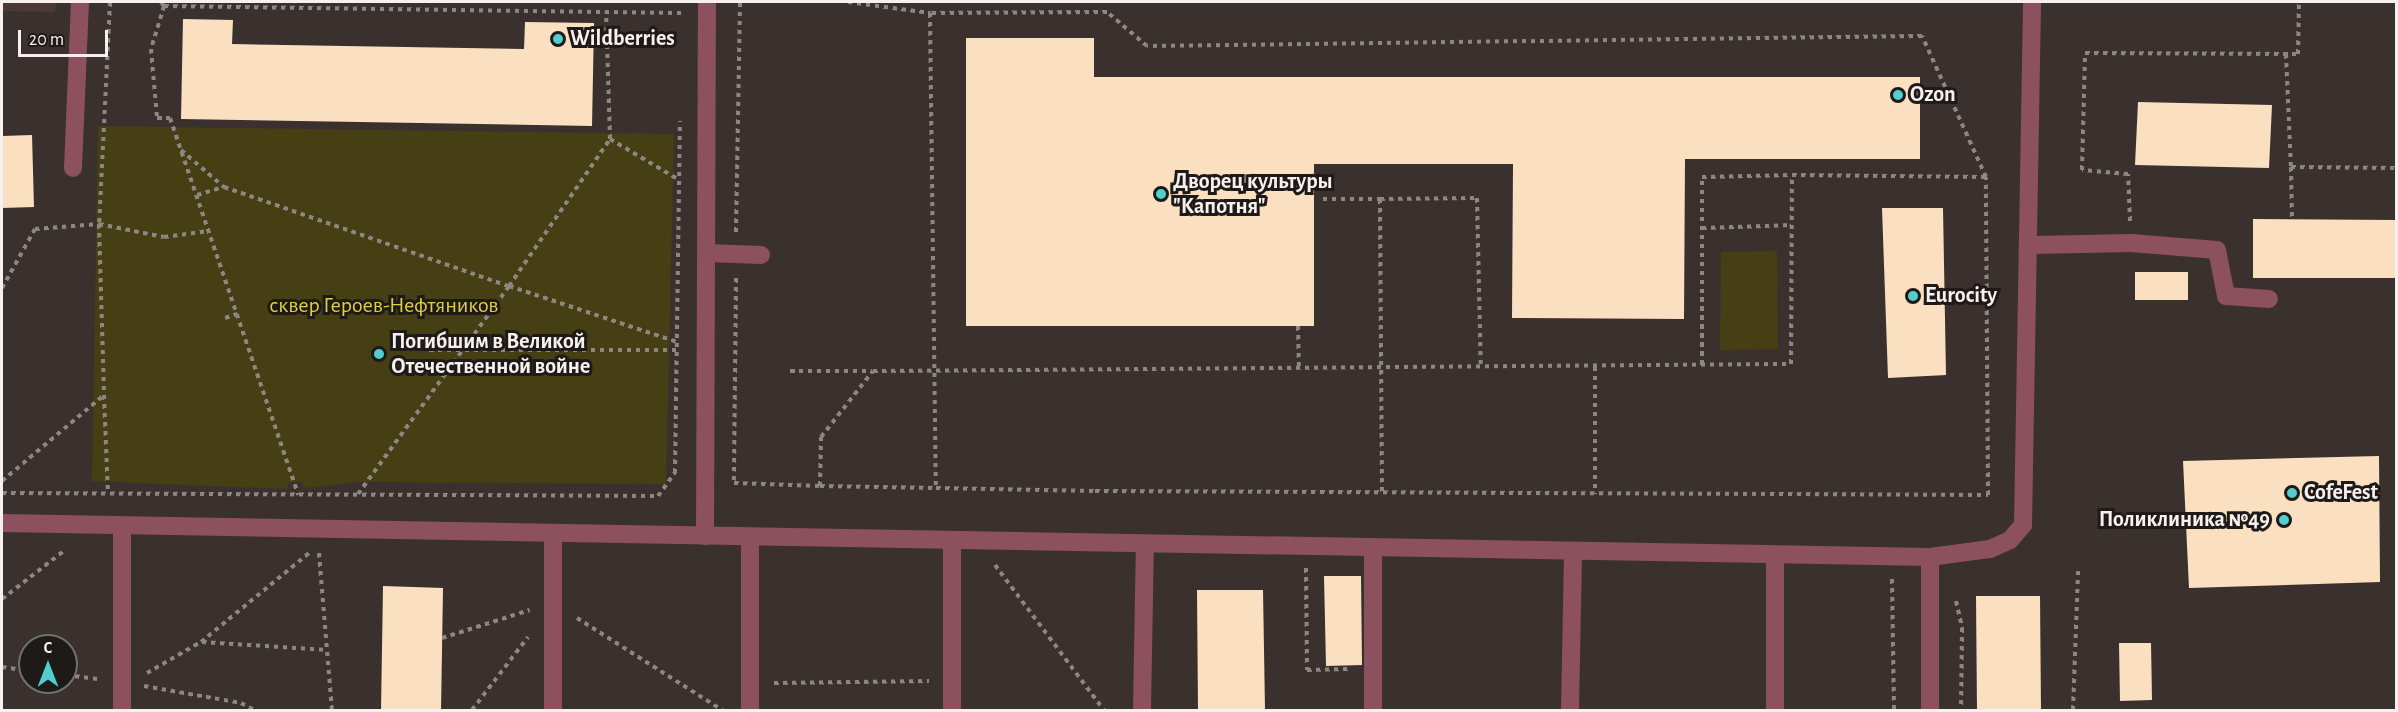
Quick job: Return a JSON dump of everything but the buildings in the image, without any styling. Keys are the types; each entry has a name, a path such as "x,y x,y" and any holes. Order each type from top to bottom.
{"street":[{"path":"73,168 80,2"},
{"path":"705,536 707,2"},
{"path":"2,524 1930,557 1990,549 2010,540 2023,525 2032,2"},
{"path":"2028,245 2131,243 2217,250 2226,296 2269,299"},
{"path":"706,254 761,255"},
{"path":"122,526 125,682 122,711"},
{"path":"553,533 553,711"},
{"path":"750,537 750,711"},
{"path":"952,540 952,711"},
{"path":"1142,711 1144,545"},
{"path":"1373,548 1373,711"},
{"path":"1570,711 1574,551"},
{"path":"1775,555 1775,711"},
{"path":"1930,557 1930,711"}],"path":[{"path":"108,493 99,224 110,2"},
{"path":"161,2 164,6"},
{"path":"681,2 681,25"},
{"path":"740,2 734,483 936,488 1988,495 1986,177 1922,36 1147,46 1107,12 930,13 848,2"},
{"path":"2131,243 2128,174 2082,170 2085,53 2298,54 2299,2"},
{"path":"164,6 681,13"},
{"path":"164,6 151,49 157,118 170,118 182,150 298,495"},
{"path":"357,495 508,286 610,139 606,12"},
{"path":"930,13 936,488"},
{"path":"2286,54 2292,220"},
{"path":"2,493 658,496 675,473 680,109"},
{"path":"610,139 679,180"},
{"path":"182,150 224,187 677,342"},
{"path":"2291,167 2397,168"},
{"path":"1702,365 1702,177 1792,175 1986,177"},
{"path":"790,371 1380,370 1791,364 1792,175"},
{"path":"197,195 224,187"},
{"path":"1323,199 1477,198 1481,368"},
{"path":"1380,199 1382,492"},
{"path":"2,288 35,229 99,224 164,237 209,231"},
{"path":"1702,228 1792,225"},
{"path":"225,318 237,314"},
{"path":"1298,326 1299,370"},
{"path":"429,350 677,350"},
{"path":"1595,367 1595,494"},
{"path":"820,486 821,437 873,371"},
{"path":"2,481 104,395"},
{"path":"125,682 201,642 318,545 333,711"},
{"path":"2,599 68,548"},
{"path":"991,559 1104,711"},
{"path":"1306,564 1307,670 1373,668"},
{"path":"1892,570 1894,711"},
{"path":"2073,711 2078,571"},
{"path":"1955,597 1962,628 1961,711"},
{"path":"442,638 553,603"},
{"path":"472,711 553,603"},
{"path":"553,603 722,711"},
{"path":"201,642 327,650"},
{"path":"2,667 18,669"},
{"path":"78,676 125,682 241,703 254,711"},
{"path":"750,683 952,680"}],"shaded area":[{"path":"2,2 56,2 55,12 2,11"}],"green space":[{"name":"сквер Героев-Нефтяников","path":"98,126 674,134 666,484 358,482 304,488 301,482 287,482 289,489 92,481"},
{"path":"1777,251 1778,349 1720,350 1721,252"}],"place":[{"name":"Wildberries","path":"558,39"},
{"name":"Ozon","path":"1898,95"},
{"name":"Дворец культуры \"Капотня\"","path":"1161,194"},
{"name":"Eurocity","path":"1913,296"},
{"name":"Погибшим в Великой Отечественной войне","path":"379,354"},
{"name":"CofeFest","path":"2292,493"},
{"name":"Поликлиника №49","path":"2284,520"}]}
